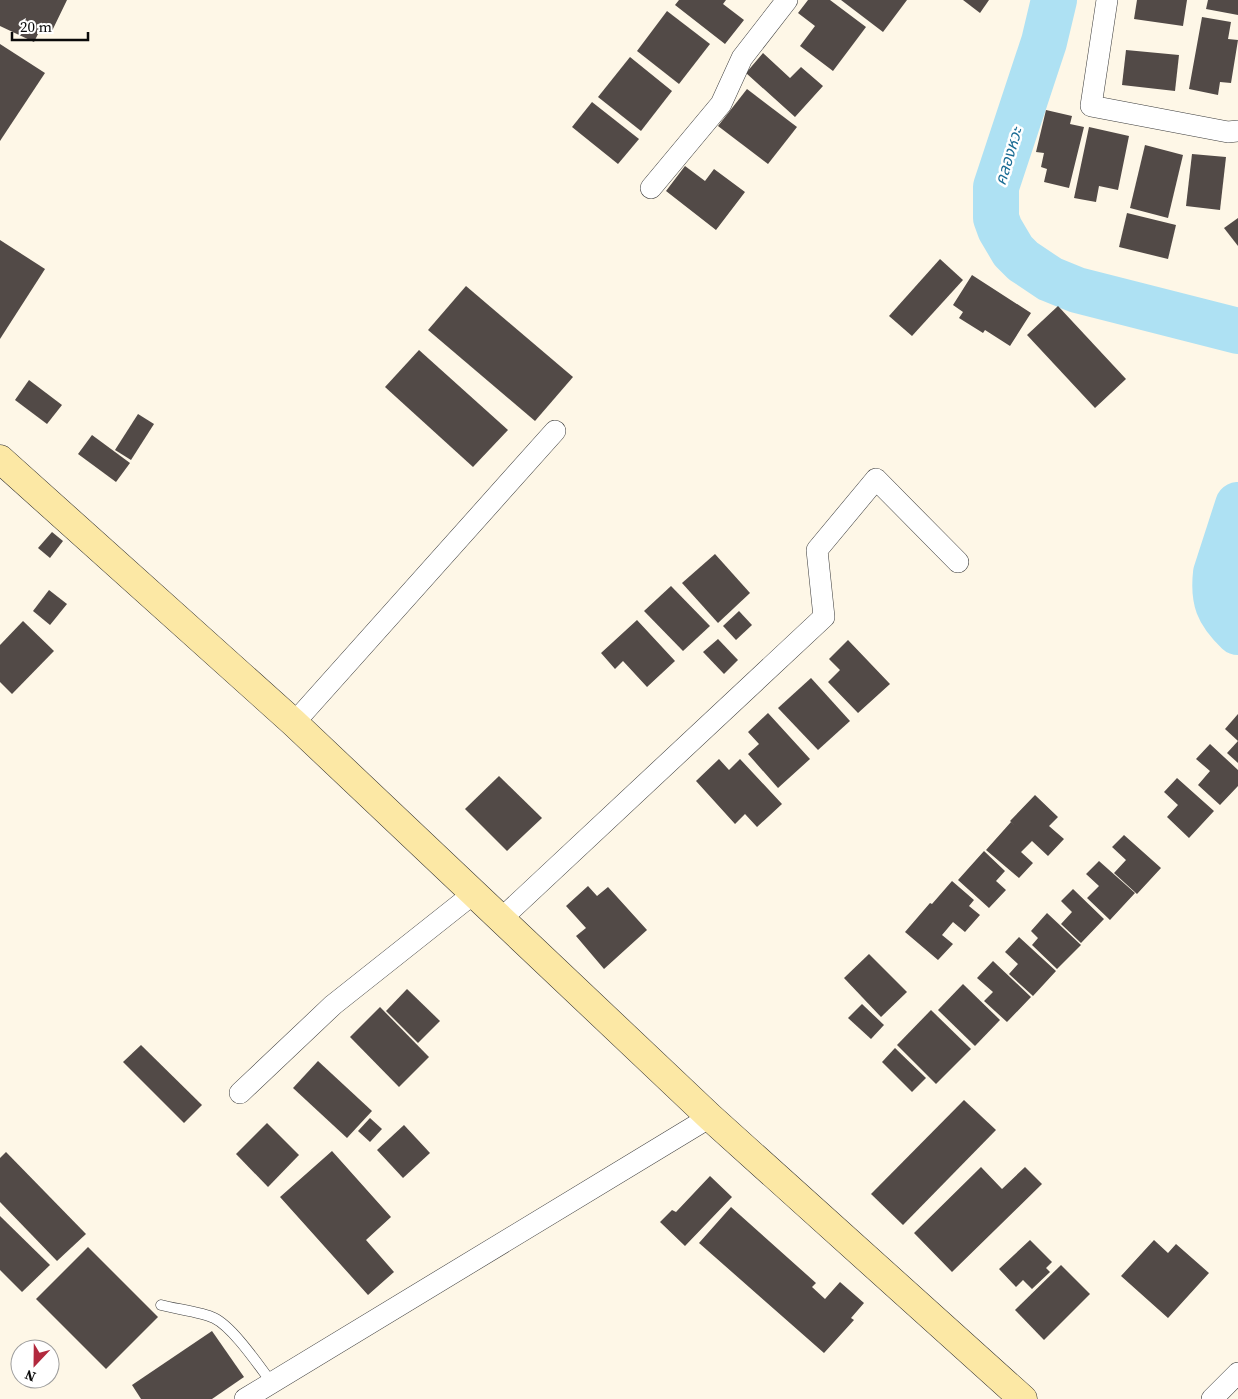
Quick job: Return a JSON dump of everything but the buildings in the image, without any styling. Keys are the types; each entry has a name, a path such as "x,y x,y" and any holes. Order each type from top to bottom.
{"street":[{"path":"651,188 721,104 742,58 788,0"},
{"path":"1107,0 1091,106 1235,135"},
{"path":"294,723 555,431"},
{"path":"0,459 294,723 710,1116 1023,1399"},
{"path":"501,920 824,618 817,550 876,479 958,562"},
{"path":"240,1093 332,1005 473,894"},
{"path":"245,1399 710,1116"},
{"path":"1212,1399 1238,1373"}],"lane":[{"path":"161,1305 205,1315 220,1322 238,1340 272,1383"}],"waterway":[{"name":"คลองหวะ","path":"1054,0 1044,42 996,187 996,218 1000,229 1013,251 1023,261 1050,279 1077,290 1238,331"},
{"name":"คลองหวะ","path":"1238,505 1216,573 1215,583 1218,606 1226,619 1238,632"}]}
